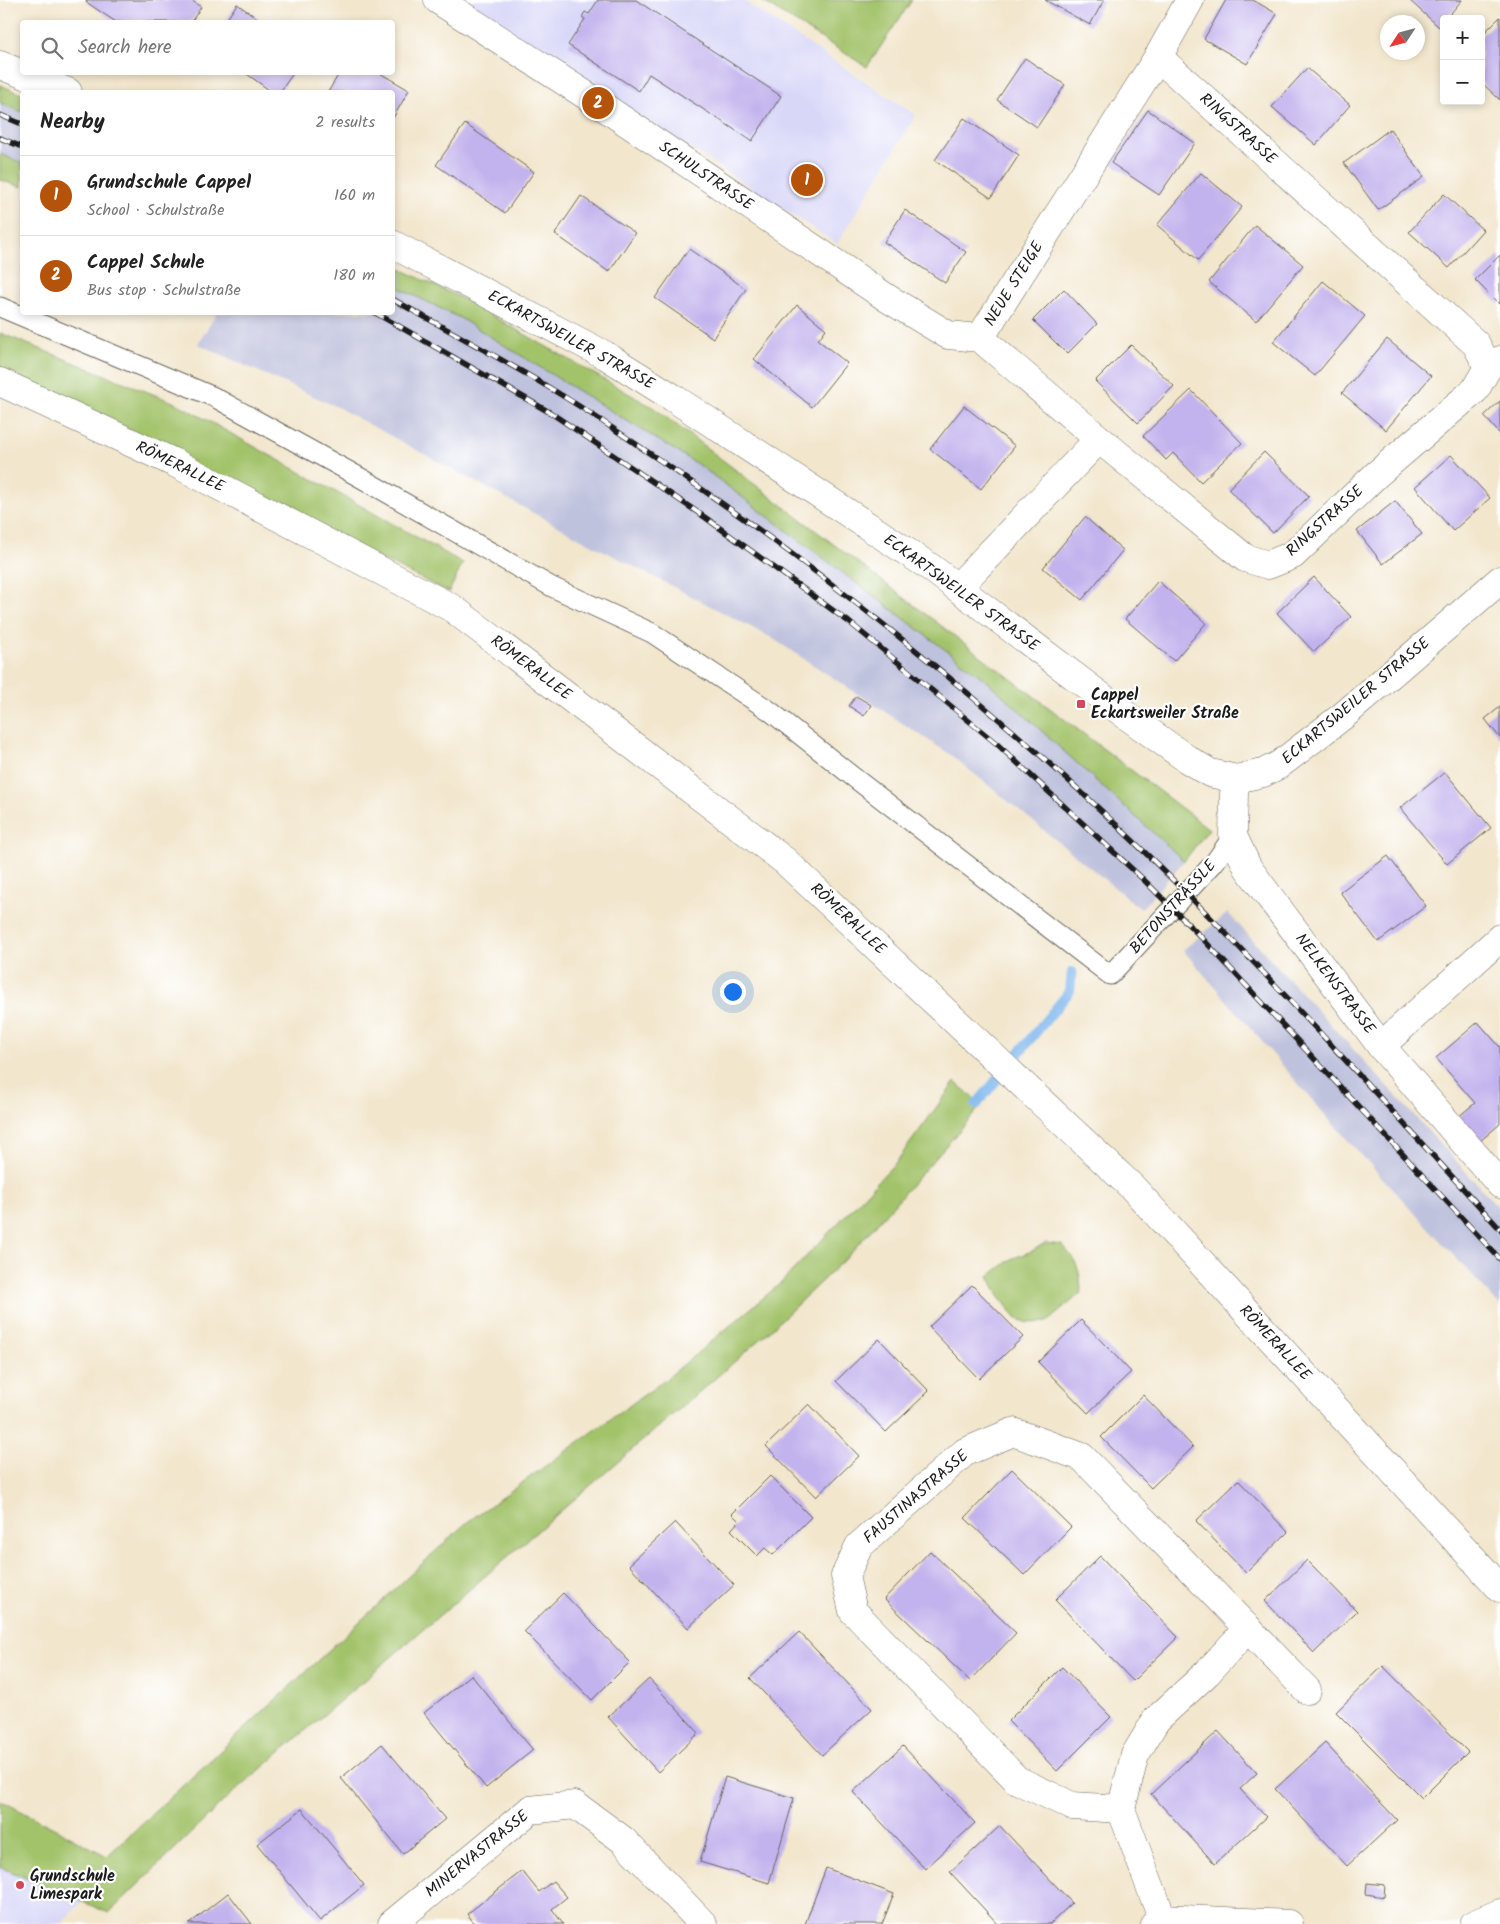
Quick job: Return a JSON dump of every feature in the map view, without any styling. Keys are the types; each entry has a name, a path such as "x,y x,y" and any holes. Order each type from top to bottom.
{"street":[{"name":"SCHULSTRASSE","path":"438,0 598,103 888,298 948,334 980,338"},
{"name":"NEUE STEIGE","path":"1099,439 980,338 1158,57 1190,0"},
{"name":"RINGSTRASSE","path":"1099,439 1245,558 1268,565 1293,555 1376,475 1475,390 1494,363 1476,344 1158,57"},
{"path":"0,65 20,73"},
{"path":"25,75 63,90"},
{"name":"ECKARTSWEILER STRASSE","path":"395,246 605,355 930,567 1127,716 1210,773 1236,779 1256,775 1279,766 1344,715 1500,580"},
{"name":"RÖMERALLEE","path":"0,382 175,463 452,608 785,861 994,1055 1133,1188 1500,1588"},
{"path":"958,587 1099,439"},
{"name":"NELKENSTRASSE","path":"1236,779 1233,836 1248,868 1381,1046 1500,938"},
{"path":"1381,1046 1500,1184"},
{"name":"FAUSTINASTRASSE","path":"1121,1809 1072,1806 1017,1780 854,1611 845,1576 859,1546 965,1452 1013,1432 1082,1457 1307,1690"},
{"path":"1248,1628 1207,1673 1156,1720 1135,1756 1121,1809 1159,1921 1289,1924"},
{"name":"MINERVASTRASSE","path":"392,1924 530,1810 575,1805 623,1840 703,1924"},
{"path":"1474,1924 1500,1913"}],"lane":[{"name":"BETONSTRÄSSLE","path":"0,308 53,328 214,397 552,587 652,633 770,711 1110,975 1214,863 1233,836"}],"shaded area":[{"path":"464,0 742,0 916,115 837,244"},
{"path":"0,103 20,111 20,162 0,154"},
{"path":"395,286 460,318 702,467 987,681 1184,861 1141,909 951,755 772,638 602,550 337,407 198,344 216,315 395,315"},
{"path":"1228,913 1500,1209 1500,1306 1333,1124 1183,950"},
{"name":"Grundschule Limespark","path":"0,1867 82,1902 61,1924 0,1924"}],"green space":[{"path":"760,0 912,0 867,67"},
{"path":"0,85 20,93 20,111 0,103"},
{"path":"0,154 20,162 20,186 0,180"},
{"path":"395,266 461,298 654,408 1209,829 1184,861 987,681 702,467 460,318 395,286"},
{"path":"0,333 178,404 463,563 449,592 0,375"},
{"path":"955,1082 982,1105 849,1255 762,1338 226,1799 109,1913 0,1867 0,1800 107,1856 466,1523 665,1380 781,1283 897,1161"},
{"path":"1045,1243 1062,1245 1072,1257 1079,1272 1081,1293 1047,1322 1028,1323 1016,1318 999,1296 989,1276 1011,1259 1032,1251"}],"building":[{"path":"87,0 191,0 201,7 192,20 113,20 86,2"},
{"path":"598,0 636,0 781,96 752,141 649,74 639,91 568,45 585,19 582,17 585,12 589,14"},
{"path":"1045,0 1104,0 1090,25"},
{"path":"1226,0 1253,0 1277,14 1247,64 1204,39"},
{"path":"1409,0 1462,0 1449,15 1440,15 1439,27"},
{"path":"237,4 260,20 226,20"},
{"path":"1500,17 1500,100 1485,86 1485,32"},
{"path":"1025,58 1065,85 1037,127 997,100"},
{"path":"1307,68 1350,105 1316,145 1272,107"},
{"path":"248,75 292,75 281,90 269,90"},
{"path":"338,75 383,75 409,90 395,115 395,90 329,90"},
{"path":"1148,110 1195,143 1159,195 1111,163"},
{"path":"964,118 1019,155 991,198 935,160"},
{"path":"465,124 534,172 505,213 436,165"},
{"path":"1390,129 1424,177 1378,210 1344,163"},
{"path":"1201,173 1242,207 1198,260 1157,225"},
{"path":"1444,194 1483,230 1449,268 1409,232"},
{"path":"581,196 635,233 609,272 555,234"},
{"path":"905,210 966,252 945,283 884,242"},
{"path":"1255,225 1303,265 1256,321 1209,282"},
{"path":"689,249 746,289 713,338 655,298"},
{"path":"1500,255 1500,305 1475,280"},
{"path":"1323,281 1365,316 1315,376 1273,342"},
{"path":"1064,289 1097,324 1067,354 1033,320"},
{"path":"797,305 826,329 818,340 847,363 812,407 754,359"},
{"path":"1387,339 1431,376 1386,430 1342,393"},
{"path":"1131,345 1174,386 1138,423 1095,381"},
{"path":"1191,390 1242,443 1201,482 1173,453 1166,460 1143,436"},
{"path":"1500,401 1500,434 1484,416"},
{"path":"964,406 1015,446 981,489 930,449"},
{"path":"1264,452 1309,496 1273,533 1228,489"},
{"path":"1451,455 1490,498 1453,531 1415,487"},
{"path":"1395,501 1422,534 1383,564 1357,531"},
{"path":"1085,517 1123,550 1082,600 1043,568"},
{"path":"1314,577 1351,617 1314,652 1277,613"},
{"path":"1158,581 1206,623 1174,661 1125,619"},
{"path":"856,696 871,705 864,716 849,706"},
{"path":"1500,707 1500,738 1485,719"},
{"path":"1445,772 1491,828 1447,864 1400,808"},
{"path":"1388,856 1426,906 1378,942 1340,892"},
{"path":"1478,1022 1500,1047 1500,1124 1479,1142 1458,1117 1475,1103 1436,1058"},
{"path":"972,1285 1023,1337 979,1379 929,1327"},
{"path":"1081,1320 1131,1372 1088,1413 1038,1362"},
{"path":"879,1339 929,1391 886,1432 836,1381"},
{"path":"1143,1395 1193,1447 1151,1488 1101,1437"},
{"path":"809,1404 859,1456 816,1497 766,1446"},
{"path":"1012,1469 1071,1527 1024,1575 965,1518"},
{"path":"770,1476 811,1517 773,1555 765,1548 757,1556 731,1530 739,1521 732,1514"},
{"path":"1238,1480 1288,1532 1246,1573 1196,1521"},
{"path":"675,1522 734,1585 688,1628 629,1565"},
{"path":"930,1551 1016,1633 970,1681 884,1599"},
{"path":"1100,1556 1178,1637 1133,1681 1055,1600"},
{"path":"1307,1560 1357,1611 1314,1653 1265,1601"},
{"path":"563,1593 630,1662 592,1700 524,1631"},
{"path":"799,1632 872,1709 822,1755 750,1678"},
{"path":"1383,1666 1468,1752 1422,1798 1336,1712"},
{"path":"1062,1667 1111,1717 1057,1771 1008,1721"},
{"path":"471,1675 533,1750 486,1788 424,1713"},
{"path":"649,1679 699,1733 658,1772 608,1717"},
{"path":"1218,1731 1257,1773 1240,1789 1266,1817 1215,1864 1151,1794"},
{"path":"1325,1743 1397,1820 1347,1866 1275,1789"},
{"path":"382,1744 445,1819 403,1854 341,1778"},
{"path":"903,1746 975,1823 925,1869 853,1792"},
{"path":"725,1777 794,1798 769,1883 700,1862"},
{"path":"302,1809 364,1885 320,1921 257,1844"},
{"path":"1000,1826 1072,1903 1050,1924 998,1924 950,1872"},
{"path":"826,1868 894,1894 882,1924 805,1924"},
{"path":"522,1871 539,1892 553,1881 567,1897 552,1909 563,1924 475,1924 467,1914"},
{"path":"1367,1883 1385,1885 1384,1897 1366,1894"},
{"path":"228,1893 252,1924 189,1924"}],"waterway":[{"path":"976,1105 1070,991 1072,972"}],"railway":[{"path":"0,115 20,123"},
{"path":"0,138 20,146"},
{"path":"395,301 558,393 706,492 795,556 882,623 1009,728 1075,786 1201,908 1322,1035 1500,1229"},
{"path":"379,315 551,413 706,518 849,622 997,744 1145,881 1203,939 1500,1259"}],"place":[{"name":"Cappel Schule","path":"598,103"},
{"name":"Grundschule Cappel","path":"807,180"},
{"name":"Cappel Eckartsweiler Straße","path":"1081,704"},
{"name":"Grundschule Limespark","path":"20,1885"}]}
